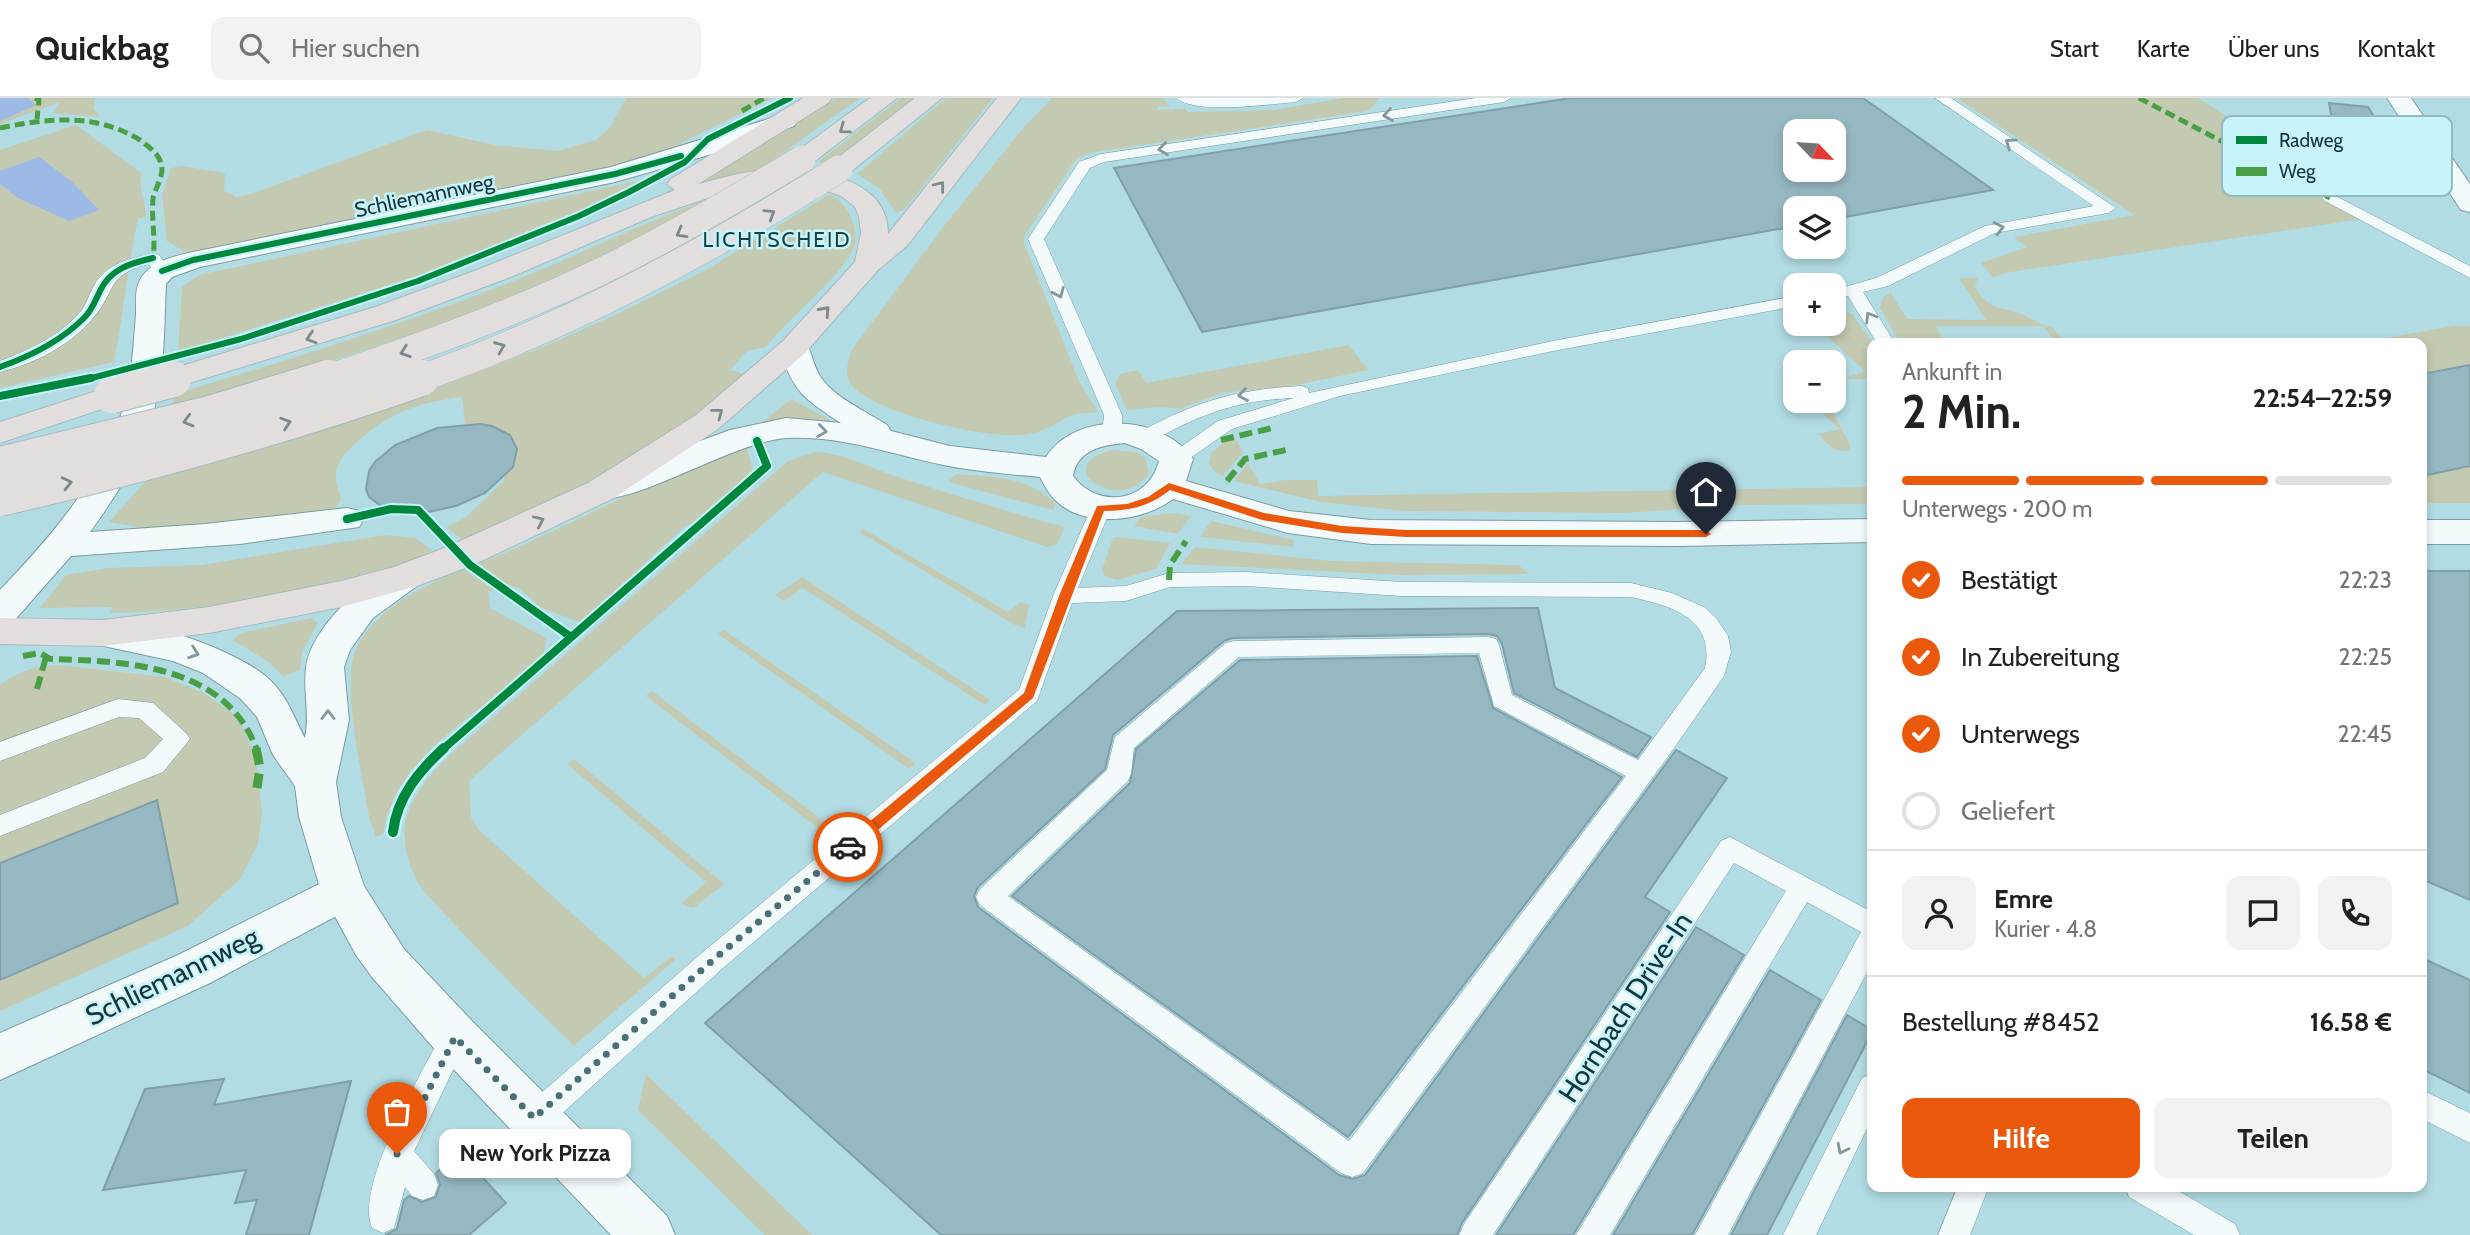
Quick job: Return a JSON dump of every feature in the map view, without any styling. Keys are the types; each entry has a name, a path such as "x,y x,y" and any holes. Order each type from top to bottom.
{"highway":[{"path":"611,223 821,98"},
{"path":"0,465 108,441 260,400 415,349 512,313 600,274 677,235 802,159 885,98"},
{"path":"0,498 146,464 280,425 465,361 637,288 753,225 839,169 930,98"},
{"path":"5,625 103,633 221,618 341,594 404,576 478,549 600,491 707,422 794,347 868,264 897,240 1009,98"},
{"path":"0,433 111,396 306,340 412,304 490,275 655,205 730,184 769,177 802,176 843,186 866,202 874,225 868,264"},
{"path":"0,416 111,396"}],"street":[{"path":"2399,98 2412,116"},
{"name":"Schliemannweg","path":"162,271 193,260 615,174 693,152 785,121"},
{"path":"2452,176 2470,204"},
{"path":"5,625 126,450 142,390 152,283 162,271"},
{"path":"794,347 802,373 816,393 892,441"},
{"path":"600,491 662,469 730,440 765,431 803,428 892,441 950,456 1056,469"},
{"path":"1172,473 1151,500 1127,507 1101,508 1082,503 1068,495 1059,484 1056,469 1072,448 1087,439 1112,434 1144,437 1162,445 1172,473 1288,523 1371,532 1678,534 1867,531"},
{"path":"61,545 257,533 347,519"},
{"path":"2427,532 2470,532"},
{"path":"404,576 360,609 332,646 325,667 329,720 315,782 320,817 343,891 388,963 534,1118 636,1232"},
{"path":"103,633 178,648 218,661 249,682 274,711 284,740 315,782"},
{"name":"Schliemannweg","path":"0,1057 194,969 343,891"}],"lane":[{"path":"1183,98 1223,104 1296,98"},
{"path":"1112,434 1113,415 1036,239 1084,165 1101,158 1504,98"},
{"path":"1846,293 1882,282 1991,229 2108,208 1942,98"},
{"path":"2330,198 2470,273"},
{"path":"0,367 43,348 73,329 87,315 103,284 113,272 125,265 153,258 162,271"},
{"path":"1854,292 1883,338"},
{"path":"1172,473 1225,425 1336,391 1553,346 1783,303"},
{"path":"1144,437 1208,404 1230,397 1336,391"},
{"path":"534,1118 713,960 1028,695 1064,596 1101,508"},
{"path":"1064,596 1126,593 1169,580 1246,579 1402,589 1631,590 1658,595 1684,606 1703,618 1719,637 1721,656 1716,670 1664,744 1352,1162 989,897 1119,774 1123,744 1234,649 1488,645 1502,700 1642,773"},
{"path":"0,752 118,708 145,709 178,739 155,765 0,826"},
{"name":"Hornbach Drive-In","path":"1475,1235 1730,848 1867,922"},
{"path":"1592,1235 1802,887"},
{"path":"1711,1235 1867,947"},
{"path":"383,1217 397,1154 455,1037"},
{"path":"1799,1235 1867,1098"},
{"path":"2427,1107 2470,1129"},
{"path":"397,1154 422,1185"},
{"path":"1954,1235 1972,1192"},
{"path":"2150,1192 2224,1235"}],"green space":[{"path":"0,98 95,98 94,109 100,117 53,113 60,102 0,124"},
{"path":"626,98 772,98 643,162 207,253 185,252 167,241 162,194 171,168 182,166 225,173 224,191 236,197 427,130 495,145 558,151 596,140 610,127"},
{"path":"836,98 860,98 757,171 704,180"},
{"path":"901,98 914,98 828,164 818,162"},
{"path":"946,98 993,98 904,210 896,213 879,188 857,174"},
{"path":"1052,98 1163,98 1170,106 1157,107 1157,110 1185,109 1188,112 1273,110 1344,98 1380,98 1368,111 1089,153 1077,158 1025,235 1024,243 1079,381 1098,412 1070,416 1031,434 1006,435 934,423 867,398 854,388 848,379 848,363 853,348 944,226 1024,127"},
{"path":"1957,98 2198,98 2226,116 2222,116 2222,140 2215,141 2222,145 2222,196 2319,196 2362,219 2004,273 1993,278 1981,263 2027,247 2014,237 2134,215"},
{"path":"76,125 141,173 146,216 138,219 114,362 0,388 0,150"},
{"path":"647,179 581,211 416,277 178,352 182,287 199,275"},
{"path":"830,194 846,209 853,222 856,237 850,255 829,282 766,347 747,351 730,370 744,374 701,411 630,458 581,486 486,533 462,540 447,527 466,517 505,480 495,465 467,439 462,397 432,402 404,411 366,434 348,450 338,464 336,478 341,499 336,507 325,513 149,529 109,522 145,482 270,445 403,401 545,346 704,271"},
{"path":"713,197 584,266 517,295 379,345 169,408 174,400 171,395 342,342 469,298"},
{"path":"1959,278 1978,278 1975,286 1987,302 2052,327 2062,338 2052,338 2043,326 1936,326 1943,338 1897,338 1880,308 1883,297 1891,293 1907,319 1986,320"},
{"path":"1846,312 1852,314 1869,338 1867,338 1867,379 1848,379 1847,377 1866,372 1846,354 1846,350 1842,350 1827,336 1846,336"},
{"path":"2453,326 2470,326 2470,365 2427,373 2427,338 2386,338"},
{"path":"1349,345 1368,370 1292,386 1222,393 1180,409 1160,407 1127,410 1115,384 1120,374 1138,370 1146,383"},
{"path":"791,399 830,421 791,419 762,423"},
{"path":"1822,413 1833,413 1850,445 1850,449 1845,451 1836,450 1818,434 1840,429"},
{"path":"1235,438 1243,452 1223,476 1214,471 1209,463 1212,452 1229,439"},
{"path":"746,444 753,471 684,527 581,623 540,607 518,587 488,591 490,608 546,638 544,656 424,756 398,791 383,834 376,837 369,817 358,758 350,690 354,655 374,624 416,591"},
{"path":"1112,450 1136,452 1145,458 1149,473 1137,485 1122,490 1108,489 1096,484 1088,476 1086,467 1094,457"},
{"path":"815,452 847,458 939,490 1065,527 1057,544 1047,547 823,472 469,781 471,817 478,829 644,978 672,956 676,959 574,1046 421,887 405,846 409,809 427,780 459,747 788,461"},
{"path":"1248,463 1260,484 1285,480 1317,480 1318,496 1867,487 1867,504 1744,505 1624,513 1404,511 1321,502 1234,481"},
{"path":"2470,466 2470,503 2427,503 2427,475"},
{"path":"956,474 997,477 1022,483 1056,504 1053,510 948,482"},
{"path":"1173,513 1191,516 1178,534 1134,526 1141,517"},
{"path":"1211,521 1294,540 1293,547 1200,537"},
{"path":"863,529 1008,612 1021,602 1029,605 1025,628 1015,625 859,532"},
{"path":"385,535 415,538 432,550 406,563 344,579 211,606 109,613 113,607 40,608 66,575 108,568 202,565"},
{"path":"1113,538 1170,543 1156,569 1117,580 1105,576 1102,569"},
{"path":"1195,547 1332,561 1518,565 1530,574 1400,575 1181,564"},
{"path":"802,577 990,700 985,705 803,588 784,601 775,595"},
{"path":"311,618 318,623 302,652 300,670 283,676 267,661 233,640 241,633"},
{"path":"724,630 915,765 908,768 718,634"},
{"path":"59,665 165,677 204,693 239,718 256,759 262,813 258,844 240,879 188,926 0,1011 0,684 28,670"},
{"path":"652,691 834,829 832,833 827,835 646,696"},
{"path":"574,759 724,884 696,906 691,908 682,903 706,882 567,764"},
{"path":"646,1074 812,1235 765,1235 638,1110"}],"water":[{"path":"0,98 27,98 36,105 0,121"},
{"path":"39,157 70,180 99,210 69,221 18,198 0,184 0,171"}],"building":[{"path":"1571,98 1863,98 1993,190 1846,217 1846,196 1783,196 1783,228 1202,332 1114,168"},
{"path":"2329,103 2368,107 2374,116 2331,116"},
{"path":"2470,365 2470,466 2427,475 2427,373"},
{"path":"480,424 492,426 510,435 517,449 513,467 485,493 456,506 424,513 384,508 369,497 366,489 369,471 375,462 395,445 437,428"},
{"path":"2427,571 2470,571 2470,900 2427,881"},
{"path":"1538,608 1555,688 1651,737 1637,757 1514,693 1502,644 1497,636 1233,638 1224,641 1113,735 1105,769 978,887 974,896 978,907 1339,1175 1353,1179 1365,1175 1676,750 1727,778 1645,897 1670,912 1462,1223 1457,1235 941,1235 705,1023 1177,611"},
{"path":"1477,656 1493,708 1622,777 1348,1137 1012,896 1130,783 1136,749 1240,660"},
{"path":"157,800 178,903 0,980 0,863"},
{"path":"1696,927 1744,955 1573,1235 1496,1235"},
{"path":"2427,960 2470,980 2470,1093 2427,1072"},
{"path":"1770,970 1821,1000 1692,1235 1613,1235"},
{"path":"1847,1015 1867,1027 1867,1042 1767,1235 1731,1235"},
{"path":"224,1079 214,1105 351,1081 309,1235 246,1235 257,1200 235,1203 246,1170 103,1190 145,1089"},
{"path":"460,1153 506,1203 469,1235 385,1235 397,1229 404,1200 409,1196 422,1202 436,1197 440,1184 436,1173"}],"marked path":[{"path":"35,98 39,100 37,119"},
{"path":"742,111 764,98"},
{"path":"2139,98 2222,141"},
{"path":"0,128 54,119 89,121 123,131 150,148 157,155 162,168 153,199 153,258"},
{"path":"2326,196 2330,198"},
{"path":"1221,440 1272,428"},
{"path":"1227,481 1245,459 1286,450"},
{"path":"1169,580 1170,565 1186,541"},
{"path":"23,656 40,653 50,659 106,661 164,670 215,693 235,712 254,742 260,768 257,788"},
{"path":"37,689 46,657"}],"cycle path":[{"path":"0,396 77,382 241,339 418,281 579,216 629,192 685,162 708,139 790,98"},
{"path":"162,271 193,260 615,174 681,156"},
{"path":"0,367 34,353 66,334 89,312 110,276 129,264 153,258"},
{"path":"393,832 394,819 403,797 441,751 767,466 757,441"},
{"path":"347,519 391,509 418,510 470,565 571,637"}],"way so far":[{"path":"397,1154 455,1037 534,1118 713,960 848,847"}],"place":[{"name":"New York Pizza","path":"397,1154"}],"district":[{"name":"LICHTSCHEID","path":"777,240"}],"route":[{"path":"848,847 1028,695 1040,669 1064,596 1101,508 1127,507 1151,500 1169,486 1262,517 1342,530 1406,534 1706,534"}]}
